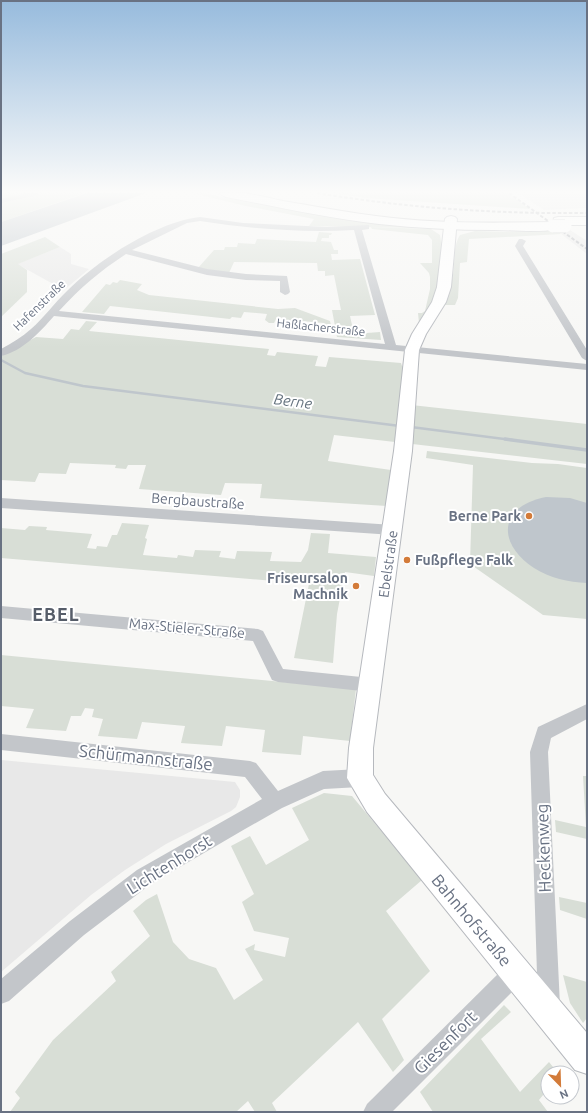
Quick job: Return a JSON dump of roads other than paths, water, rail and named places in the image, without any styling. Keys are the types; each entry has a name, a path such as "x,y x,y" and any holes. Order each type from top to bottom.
{"street":[{"name":"Hafenstraße","path":"3,352 33,332 83,281 96,270 136,245"},
{"name":"Hafenstraße","path":"366,245 392,346"},
{"path":"412,350 419,334 439,302 444,287 449,245"},
{"path":"520,245 587,358"},
{"path":"124,251 207,272 246,277 284,278 285,292"},
{"name":"Haßlacherstraße","path":"53,313 392,346 412,350 587,367"},
{"name":"Ebelstraße","path":"360,778 361,748 393,530 408,412 412,350"},
{"name":"Bergbaustraße","path":"1,503 393,530"},
{"name":"Max-Stieler-Straße","path":"1,612 258,635 278,675 371,685"},
{"name":"Heckenweg","path":"549,1012 539,752 544,733 587,711"},
{"name":"Schürmannstraße","path":"1,742 250,769 275,802"},
{"name":"Lichtenhorst","path":"1,993 83,923 144,877 275,802 323,780 360,778"},
{"name":"Bahnhofstraße","path":"360,778 376,803 587,1058"},
{"name":"Giesenfort","path":"375,1112 516,972"}],"waterway":[{"name":"Berne","path":"1,360 25,373 83,386 400,426"},
{"name":"Berne","path":"411,427 512,440"},
{"name":"Berne","path":"505,439 587,450"}],"railway":[{"path":"581,245 587,249"}],"place":[{"name":"Berne Park","path":"529,516"},
{"name":"Fußpflege Falk","path":"407,560"},
{"name":"Friseursalon Machnik","path":"356,586"}],"district":[{"name":"EBEL","path":"56,614"}]}
